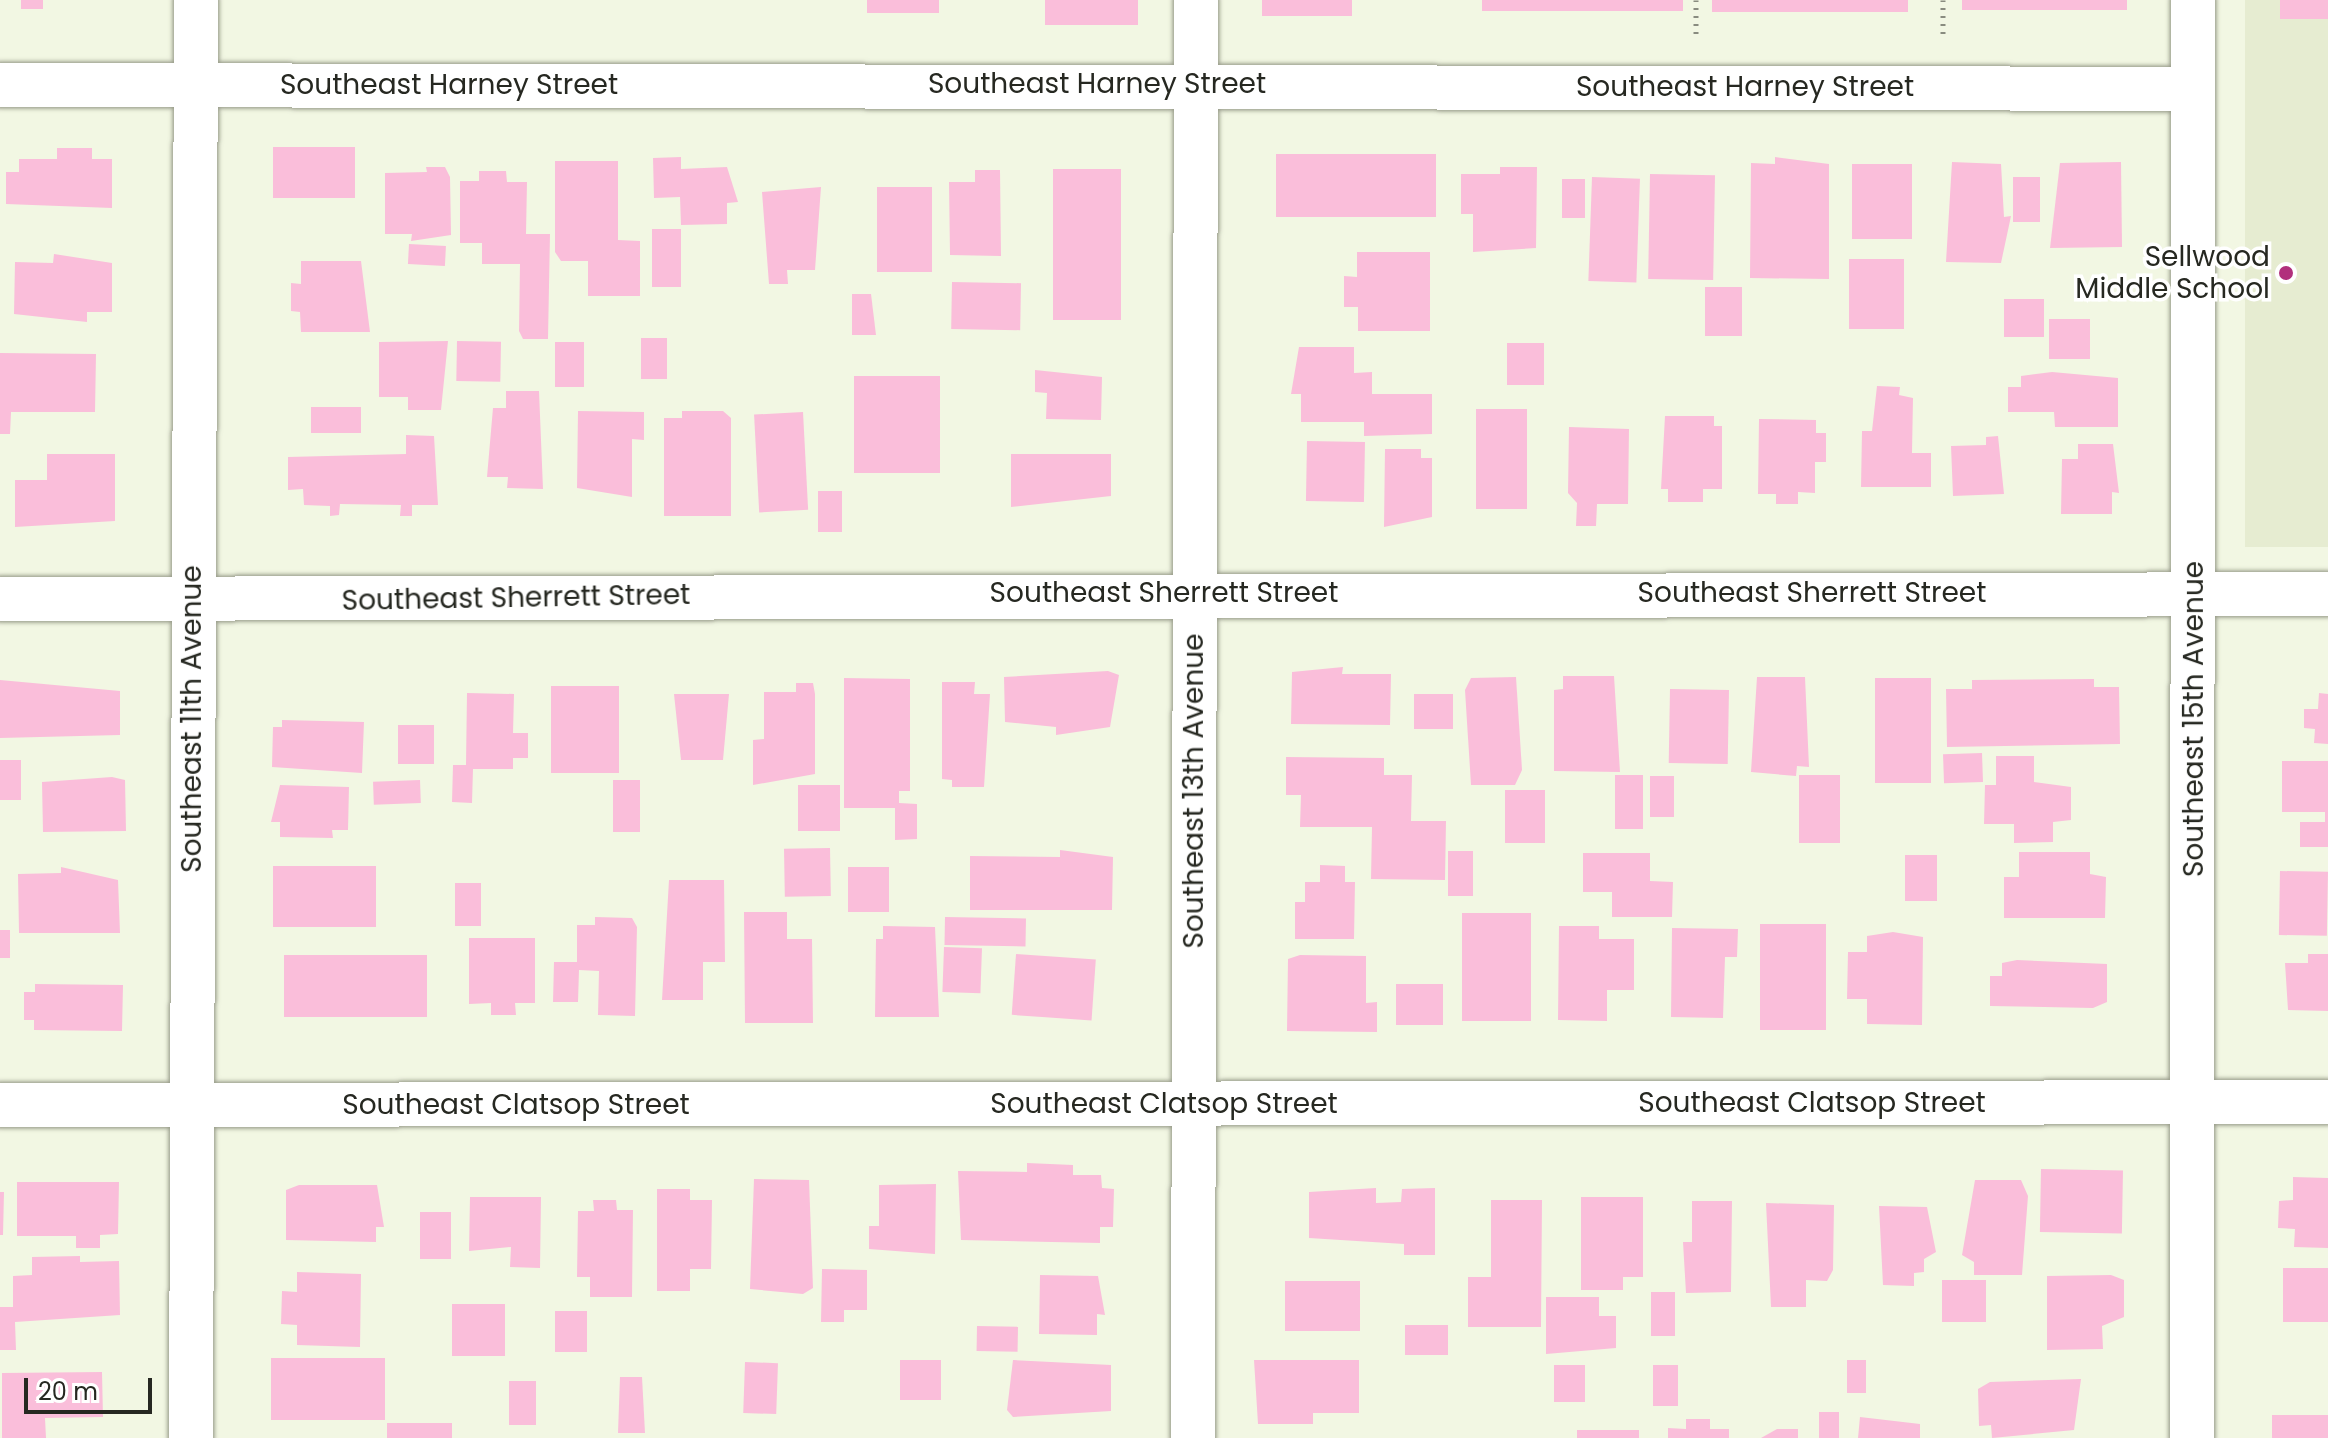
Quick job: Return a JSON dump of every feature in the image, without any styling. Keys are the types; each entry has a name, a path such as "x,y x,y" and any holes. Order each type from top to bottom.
{"street":[{"name":"Southeast 11th Avenue","path":"191,1438 196,0"},
{"name":"Southeast 13th Avenue","path":"1193,1438 1196,0"},
{"name":"Southeast 15th Avenue","path":"2192,1438 2196,594 2193,0"},
{"name":"Southeast Harney Street","path":"0,85 1196,84 2193,89"},
{"name":"Southeast Sherrett Street","path":"0,599 1195,592 2328,594"},
{"name":"Southeast Clatsop Street","path":"0,1105 2328,1102"}],"path":[{"path":"1696,0 1696,37"},
{"path":"1943,0 1943,37"}],"shaded area":[{"name":"Sellwood Middle School","path":"2245,0 2328,0 2328,547 2245,547"}],"building":[{"path":"21,0 43,0 43,9 21,9"},
{"path":"867,0 939,0 939,13 867,13"},
{"path":"1045,0 1138,0 1138,25 1045,25"},
{"path":"1262,0 1352,0 1352,16 1262,16"},
{"path":"1482,0 1683,0 1683,11 1482,11"},
{"path":"1712,0 1908,0 1908,12 1712,12"},
{"path":"1962,0 2127,0 2127,10 1962,10"},
{"path":"2280,0 2328,0 2328,19 2280,19"},
{"path":"273,147 355,147 355,198 273,198"},
{"path":"57,148 92,148 92,159 112,159 112,208 6,204 6,172 19,172 19,159 57,159"},
{"path":"1276,154 1436,154 1436,217 1276,217"},
{"path":"681,157 681,169 727,167 738,202 727,203 727,224 681,225 680,197 654,198 653,158"},
{"path":"1775,157 1829,164 1829,279 1750,278 1751,163 1775,164"},
{"path":"555,161 618,161 618,240 640,241 640,296 588,296 588,261 561,261 555,252"},
{"path":"1952,162 2001,164 2004,217 2011,216 2001,263 1946,262"},
{"path":"2121,162 2122,247 2050,248 2060,163"},
{"path":"1852,164 1912,164 1912,239 1852,239"},
{"path":"426,167 445,167 450,177 451,235 411,241 412,234 385,234 385,173 427,172"},
{"path":"1500,167 1537,167 1536,248 1473,252 1473,214 1461,214 1461,174 1500,174"},
{"path":"1053,169 1121,169 1121,320 1053,320"},
{"path":"975,170 1000,170 1001,256 950,255 949,182 975,182"},
{"path":"479,171 506,171 507,182 527,182 526,234 550,234 548,339 523,339 519,331 520,264 482,264 482,243 460,243 460,181 479,181"},
{"path":"1650,174 1715,175 1713,280 1648,279"},
{"path":"1592,177 1640,179 1636,283 1588,281"},
{"path":"2013,177 2040,177 2040,222 2013,222"},
{"path":"1562,179 1585,179 1585,218 1562,218"},
{"path":"821,187 815,270 787,270 788,284 769,284 762,192"},
{"path":"877,187 932,187 932,272 877,272"},
{"path":"652,229 681,229 681,287 652,287"},
{"path":"409,244 446,246 445,266 408,264"},
{"path":"1357,252 1430,252 1430,331 1358,331 1358,307 1344,307 1344,276 1357,277"},
{"path":"54,254 112,263 112,312 87,312 87,322 14,314 15,262 53,263"},
{"path":"1849,259 1904,259 1904,329 1849,329"},
{"path":"301,261 361,261 370,332 301,332 300,312 291,311 291,283 301,284"},
{"path":"952,282 1021,283 1020,330 951,329"},
{"path":"1705,287 1742,287 1742,336 1705,336"},
{"path":"852,294 871,294 876,335 852,335"},
{"path":"2004,299 2044,299 2044,337 2004,337"},
{"path":"2049,319 2090,319 2090,359 2049,359"},
{"path":"641,338 667,338 667,379 641,379"},
{"path":"448,341 441,410 408,410 408,397 379,397 379,342"},
{"path":"457,341 501,342 500,382 456,381"},
{"path":"555,342 584,342 584,387 555,387"},
{"path":"1507,343 1544,343 1544,385 1507,385"},
{"path":"1299,347 1354,347 1354,373 1372,372 1372,394 1432,394 1432,434 1364,436 1364,422 1301,422 1301,394 1291,394"},
{"path":"0,353 96,354 95,412 11,412 10,434 0,434"},
{"path":"1035,370 1102,377 1101,420 1046,419 1047,393 1035,392"},
{"path":"2052,372 2118,378 2118,427 2055,427 2054,412 2008,412 2008,387 2021,387 2021,376"},
{"path":"854,376 940,376 940,473 854,473"},
{"path":"1877,386 1900,387 1899,395 1913,398 1912,453 1931,453 1931,487 1861,487 1862,431 1872,431"},
{"path":"506,391 539,391 543,489 507,488 508,477 487,477 493,408 506,408"},
{"path":"311,407 361,407 361,433 311,433"},
{"path":"1476,409 1527,409 1527,509 1476,509"},
{"path":"578,411 644,412 644,440 632,439 632,497 577,488"},
{"path":"682,411 723,411 731,418 731,516 664,516 664,418 682,418"},
{"path":"803,412 808,510 759,512 754,415"},
{"path":"1665,416 1714,416 1714,426 1722,426 1722,489 1703,489 1703,502 1668,502 1668,489 1661,489"},
{"path":"1759,419 1816,420 1816,433 1826,433 1826,462 1815,462 1815,493 1798,492 1798,504 1776,504 1776,494 1758,494"},
{"path":"1569,427 1629,429 1628,504 1597,504 1596,526 1576,526 1577,503 1568,493"},
{"path":"406,435 434,436 438,505 412,505 412,516 400,516 401,505 340,504 339,515 330,516 330,506 304,505 303,489 288,490 288,457 406,454"},
{"path":"1998,436 2004,494 1953,496 1951,446 1986,445 1986,437"},
{"path":"1307,441 1365,442 1364,502 1306,501"},
{"path":"2078,444 2113,444 2119,493 2112,492 2112,514 2061,514 2062,459 2078,459"},
{"path":"1385,449 1421,449 1421,458 1432,458 1432,517 1384,527"},
{"path":"47,454 115,454 115,521 15,527 15,480 47,480"},
{"path":"1011,454 1111,454 1111,496 1011,507"},
{"path":"818,491 842,491 842,532 818,532"},
{"path":"1343,667 1342,674 1391,674 1390,725 1291,724 1292,672"},
{"path":"1108,671 1119,675 1110,727 1056,735 1056,727 1005,722 1004,677"},
{"path":"1563,676 1614,676 1620,772 1554,771 1554,690 1563,689"},
{"path":"1516,677 1522,770 1515,785 1471,785 1465,690 1471,678"},
{"path":"1757,677 1805,677 1809,767 1797,766 1796,776 1751,772"},
{"path":"844,678 910,679 910,791 899,791 899,803 917,804 917,839 895,840 895,808 844,808"},
{"path":"1875,678 1931,678 1931,783 1875,783"},
{"path":"2094,679 2094,687 2119,687 2120,744 1947,747 1946,689 1972,689 1972,680"},
{"path":"0,680 120,691 120,735 0,738"},
{"path":"942,682 975,682 974,694 990,694 984,787 952,787 952,780 942,779"},
{"path":"796,683 813,683 815,774 753,785 753,740 764,739 764,692 796,692"},
{"path":"551,686 619,686 619,773 551,773"},
{"path":"1670,689 1729,690 1728,764 1669,763"},
{"path":"467,693 514,694 513,733 528,733 528,758 513,758 513,769 473,769 472,803 452,802 453,765 466,765"},
{"path":"2319,693 2328,694 2328,744 2314,743 2315,729 2304,728 2304,709 2318,709"},
{"path":"674,694 729,694 723,760 681,760"},
{"path":"1414,694 1453,694 1453,729 1414,729"},
{"path":"282,720 364,722 362,773 272,767 273,727 282,727"},
{"path":"398,725 434,725 434,764 398,764"},
{"path":"1982,753 1983,782 1944,783 1943,754"},
{"path":"1996,756 2034,756 2034,782 2071,787 2071,820 2053,822 2053,842 2014,843 2014,824 1984,824 1985,785 1996,785"},
{"path":"1286,757 1384,758 1384,775 1412,775 1411,821 1446,821 1445,880 1371,879 1372,827 1300,827 1301,795 1286,795"},
{"path":"0,760 21,760 21,800 0,800"},
{"path":"2282,761 2328,761 2328,847 2300,847 2300,822 2325,822 2325,812 2282,812"},
{"path":"1615,775 1643,775 1643,829 1615,829"},
{"path":"1799,775 1840,775 1840,843 1799,843"},
{"path":"1650,776 1674,776 1674,817 1650,817"},
{"path":"112,777 125,780 126,831 43,832 42,782"},
{"path":"420,780 421,803 374,805 373,782"},
{"path":"613,780 640,780 640,832 613,832"},
{"path":"280,785 349,787 348,830 332,830 333,838 280,837 280,822 271,822"},
{"path":"798,785 840,785 840,831 798,831"},
{"path":"1505,790 1545,790 1545,843 1505,843"},
{"path":"830,848 831,896 785,897 784,849"},
{"path":"1060,850 1113,857 1112,910 970,910 970,856 1060,857"},
{"path":"1448,851 1473,851 1473,896 1448,896"},
{"path":"2019,852 2090,852 2090,874 2106,877 2105,918 2004,918 2004,877 2019,877"},
{"path":"1583,853 1650,853 1650,881 1673,882 1672,917 1612,917 1612,892 1583,892"},
{"path":"1905,855 1937,855 1937,901 1905,901"},
{"path":"1320,865 1345,866 1345,882 1355,882 1354,939 1295,939 1295,902 1305,902 1305,882 1320,882"},
{"path":"273,866 376,866 376,927 273,927"},
{"path":"61,867 118,880 120,933 19,933 18,874 61,873"},
{"path":"848,867 889,867 889,912 848,912"},
{"path":"2280,871 2328,872 2327,936 2279,935"},
{"path":"669,880 724,880 725,962 703,962 703,1000 662,1000"},
{"path":"455,883 481,883 481,926 455,926"},
{"path":"744,912 787,912 787,939 812,939 813,1023 745,1023"},
{"path":"1462,913 1531,913 1531,1021 1462,1021"},
{"path":"595,917 632,918 637,927 635,1016 598,1015 599,971 579,970 578,1002 553,1002 554,962 577,962 577,925 595,925"},
{"path":"945,917 1026,918 1025,946 945,945"},
{"path":"1760,924 1826,924 1826,1030 1760,1030"},
{"path":"883,926 935,927 939,1017 875,1017 876,939 883,939"},
{"path":"1559,926 1599,926 1599,939 1634,939 1634,990 1607,990 1607,1021 1558,1020"},
{"path":"1672,928 1738,929 1737,957 1725,957 1723,1018 1671,1017"},
{"path":"0,930 10,930 10,958 0,958"},
{"path":"1893,932 1923,937 1922,1025 1867,1024 1867,999 1847,999 1848,952 1867,952 1867,936"},
{"path":"469,938 535,938 535,1003 515,1003 516,1015 491,1015 491,1003 469,1004"},
{"path":"944,947 982,948 980,993 942,992"},
{"path":"1016,954 1096,960 1092,1020 1012,1015"},
{"path":"2308,954 2328,954 2328,1011 2288,1010 2285,963 2308,963"},
{"path":"284,955 427,955 427,1017 284,1017"},
{"path":"1300,955 1366,956 1366,1003 1377,1002 1377,1032 1287,1031 1288,959"},
{"path":"2017,960 2107,964 2107,1002 2093,1008 1990,1006 1990,976 2002,976 2002,963"},
{"path":"35,984 123,985 122,1031 34,1030 34,1020 24,1020 24,992 35,992"},
{"path":"1396,984 1443,984 1443,1025 1396,1025"},
{"path":"1027,1163 1073,1165 1073,1175 1101,1175 1102,1188 1114,1189 1113,1227 1100,1227 1100,1243 961,1240 958,1171 1027,1172"},
{"path":"2041,1169 2123,1170 2122,1233 2040,1232"},
{"path":"2293,1177 2328,1178 2328,1248 2294,1247 2295,1229 2278,1228 2279,1201 2293,1200"},
{"path":"754,1179 809,1180 813,1288 803,1294 750,1289"},
{"path":"1975,1180 2021,1180 2028,1196 2022,1275 1974,1275 1974,1262 1962,1255"},
{"path":"17,1182 119,1182 118,1234 100,1235 100,1248 76,1248 76,1236 17,1236"},
{"path":"936,1184 935,1254 869,1249 869,1226 879,1226 879,1185"},
{"path":"299,1185 377,1185 384,1227 376,1227 376,1242 286,1240 286,1190"},
{"path":"1376,1188 1376,1203 1401,1202 1402,1189 1435,1188 1435,1255 1404,1255 1404,1244 1309,1238 1309,1192"},
{"path":"657,1189 690,1189 690,1200 712,1200 711,1269 690,1269 690,1291 657,1291"},
{"path":"0,1192 4,1192 3,1235 0,1235"},
{"path":"470,1197 541,1197 540,1268 510,1267 511,1247 469,1251"},
{"path":"1581,1197 1643,1197 1643,1277 1623,1277 1623,1290 1581,1290"},
{"path":"593,1200 616,1200 617,1210 633,1210 632,1297 590,1297 590,1277 577,1277 578,1211 594,1211"},
{"path":"1491,1200 1542,1200 1541,1327 1468,1327 1468,1277 1491,1277"},
{"path":"1692,1201 1732,1201 1731,1292 1686,1293 1683,1242 1692,1242"},
{"path":"1766,1203 1834,1205 1833,1270 1827,1281 1806,1280 1806,1307 1771,1307"},
{"path":"1879,1206 1927,1207 1936,1252 1924,1259 1924,1272 1914,1273 1914,1286 1883,1285"},
{"path":"420,1212 451,1212 451,1259 420,1259"},
{"path":"80,1256 80,1262 119,1261 120,1315 15,1322 16,1350 0,1350 0,1307 13,1307 13,1276 32,1275 32,1257"},
{"path":"2283,1268 2328,1268 2328,1322 2283,1322"},
{"path":"822,1269 867,1270 867,1310 844,1310 844,1322 821,1322"},
{"path":"297,1272 361,1274 360,1347 297,1345 297,1325 281,1324 282,1291 297,1292"},
{"path":"1040,1275 1098,1276 1105,1315 1097,1314 1097,1335 1039,1334"},
{"path":"2111,1275 2124,1280 2124,1317 2102,1326 2103,1349 2047,1350 2047,1276"},
{"path":"1942,1280 1986,1280 1986,1322 1942,1322"},
{"path":"1285,1281 1360,1281 1360,1331 1285,1331"},
{"path":"1651,1292 1675,1292 1675,1336 1651,1336"},
{"path":"1546,1297 1599,1297 1599,1316 1616,1316 1616,1348 1546,1354"},
{"path":"452,1304 505,1304 505,1356 452,1356"},
{"path":"555,1311 587,1311 587,1352 555,1352"},
{"path":"1405,1325 1448,1325 1448,1355 1405,1355"},
{"path":"977,1326 1018,1327 1018,1352 977,1351"},
{"path":"271,1358 385,1358 385,1420 271,1420"},
{"path":"900,1360 941,1360 941,1400 900,1400"},
{"path":"1013,1360 1111,1365 1111,1411 1013,1417 1007,1410"},
{"path":"1254,1360 1359,1360 1359,1413 1313,1413 1313,1424 1258,1424"},
{"path":"1847,1360 1866,1360 1866,1393 1847,1393"},
{"path":"745,1362 778,1363 776,1414 743,1413"},
{"path":"1554,1365 1585,1365 1585,1402 1554,1402"},
{"path":"1653,1365 1678,1365 1678,1406 1653,1406"},
{"path":"102,1372 103,1417 45,1418 46,1438 2,1438 2,1373"},
{"path":"620,1377 642,1377 645,1433 618,1433"},
{"path":"2081,1379 2074,1430 1992,1438 1991,1425 1979,1426 1978,1389 1990,1382"},
{"path":"509,1381 536,1381 536,1425 509,1425"},
{"path":"1819,1412 1839,1412 1839,1438 1819,1438"},
{"path":"2272,1415 2328,1415 2328,1438 2272,1438"},
{"path":"1860,1417 1920,1424 1920,1438 1858,1438"},
{"path":"1686,1419 1710,1419 1710,1429 1729,1429 1729,1438 1668,1438 1668,1428 1686,1429"},
{"path":"387,1423 452,1423 452,1438 387,1438"},
{"path":"1777,1429 1798,1429 1798,1438 1761,1438"},
{"path":"1577,1430 1639,1430 1639,1438 1577,1438"}],"place":[{"name":"Sellwood Middle School","path":"2286,273"}]}
